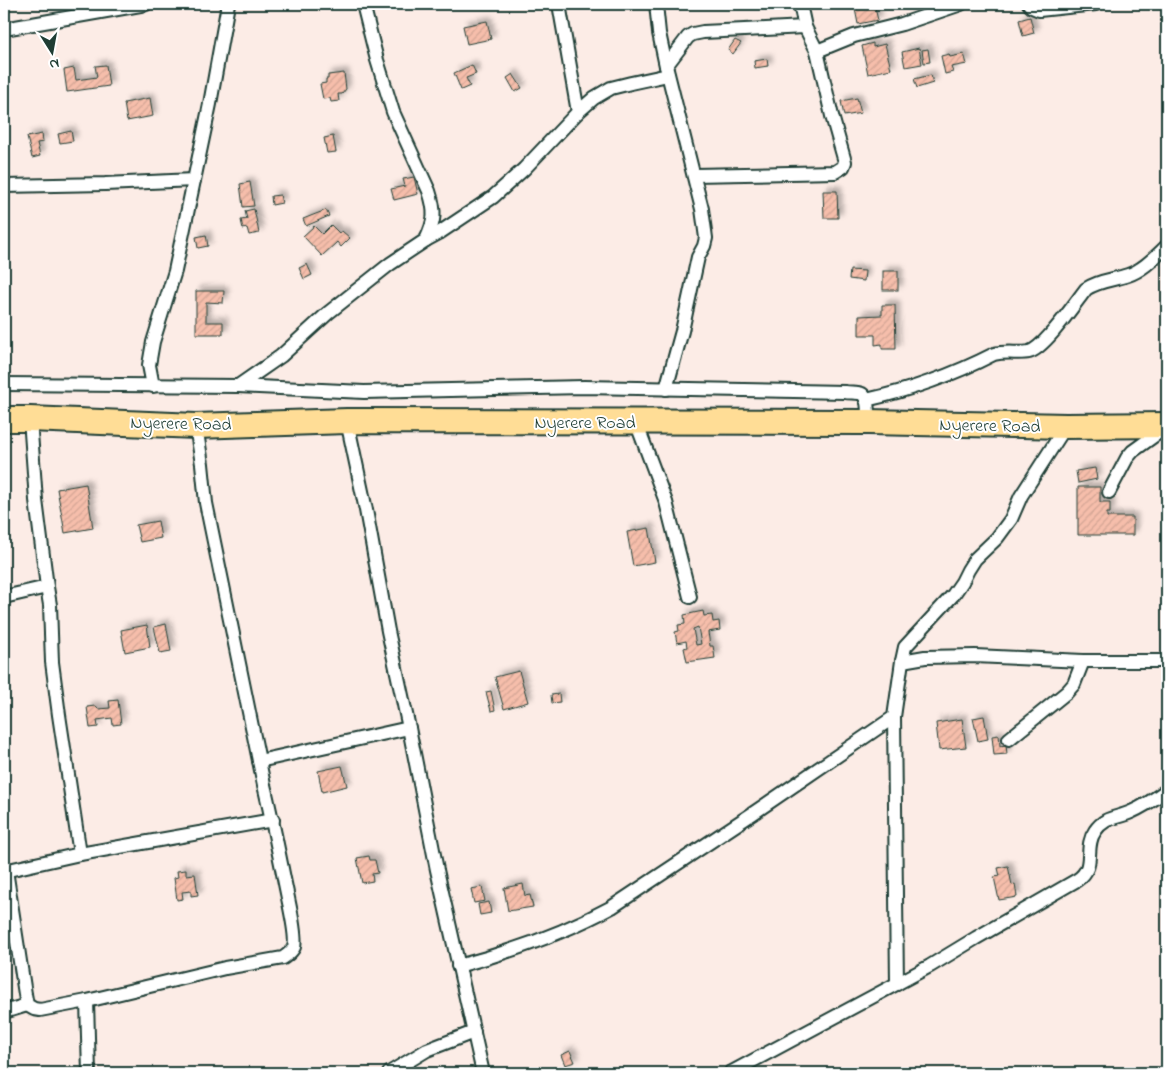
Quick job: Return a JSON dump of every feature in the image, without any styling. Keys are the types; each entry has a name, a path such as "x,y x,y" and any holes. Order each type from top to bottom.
{"highway":[{"name":"Nyerere Road","path":"4,419 196,426 347,422 636,422 867,411 1066,426 1167,426"}],"street":[{"path":"4,29 146,4"},
{"path":"153,386 149,365 153,342 175,271 210,104 228,4"},
{"path":"362,4 393,112 434,204 434,218 426,240"},
{"path":"559,4 578,112"},
{"path":"656,4 659,33 667,71 702,209 706,238 698,257 688,305 666,390"},
{"path":"694,175 835,172 843,167 845,162 817,50 805,27 800,4"},
{"path":"817,50 854,36 902,24 961,4"},
{"path":"1029,4 1039,10 1096,4"},
{"path":"238,386 281,356 328,313 390,264 493,197 524,169 578,112 594,98 612,88 667,71 688,37 703,32 805,27"},
{"path":"4,186 194,180"},
{"path":"4,384 238,386 364,392 584,388 845,392 862,394 867,411 994,354 1028,353 1036,350 1052,334 1086,289 1094,284 1128,275 1141,269 1167,246"},
{"path":"30,419 36,500 50,605 52,662 80,854"},
{"path":"347,422 366,510 388,631 482,1073"},
{"path":"636,422 666,502 690,597"},
{"path":"4,1012 27,1005 40,1010 87,1001 225,968 283,958 294,947 292,919 273,820 206,503 196,426"},
{"path":"896,984 894,717 905,648 953,595 976,559 997,538 1011,519 1021,496 1066,426"},
{"path":"1109,492 1127,458 1133,451 1167,426"},
{"path":"4,596 47,588"},
{"path":"902,661 925,657 975,656 1167,661"},
{"path":"1009,739 1068,692 1074,684 1083,660"},
{"path":"458,966 556,934 591,918 752,814 894,717"},
{"path":"259,761 410,728"},
{"path":"730,1073 930,966 1082,877 1088,867 1092,836 1100,825 1107,820 1132,812 1167,790"},
{"path":"27,1005 5,870 80,854 273,820"},
{"path":"87,1001 90,1073"},
{"path":"389,1073 427,1050 474,1032"}],"building":[{"path":"854,4 874,4 878,20 858,24"},
{"path":"1030,17 1034,33 1023,36 1019,20"},
{"path":"487,21 491,39 467,44 463,26"},
{"path":"735,40 741,43 733,54 728,50"},
{"path":"873,43 873,47 885,44 891,69 868,74 862,46"},
{"path":"919,48 922,64 905,67 902,52"},
{"path":"928,49 930,62 924,63 922,50"},
{"path":"949,54 950,57 964,54 967,64 951,67 953,72 945,74 941,56"},
{"path":"767,59 768,66 755,68 754,61"},
{"path":"106,65 109,86 67,92 64,70 74,68 76,80 97,77 95,66"},
{"path":"472,65 476,74 466,78 470,86 461,90 454,73"},
{"path":"344,73 346,89 342,94 338,94 339,101 331,102 330,98 323,99 320,84 326,83 328,75"},
{"path":"513,74 522,88 515,92 507,78"},
{"path":"931,75 933,83 917,88 914,79"},
{"path":"150,98 153,116 127,121 124,103"},
{"path":"857,98 861,113 844,116 841,101"},
{"path":"71,131 73,141 60,143 58,134"},
{"path":"42,134 43,142 37,143 40,156 32,158 27,137"},
{"path":"333,136 336,152 327,153 324,138"},
{"path":"414,177 418,194 394,200 391,189 405,186 403,179"},
{"path":"250,182 254,206 243,207 240,184"},
{"path":"823,191 837,191 838,218 824,218"},
{"path":"280,195 282,203 272,205 271,196"},
{"path":"254,209 259,233 249,235 247,228 243,229 241,220 247,219 245,211"},
{"path":"326,210 329,216 306,226 303,219"},
{"path":"331,225 339,233 342,231 350,238 341,247 337,242 322,256 303,236 314,226 322,234"},
{"path":"206,235 208,246 198,248 196,237"},
{"path":"307,264 312,275 304,279 299,268"},
{"path":"850,270 865,271 864,281 849,279"},
{"path":"883,271 898,271 898,290 883,290"},
{"path":"196,291 224,291 223,303 206,302 206,322 223,322 223,334 196,334"},
{"path":"882,305 895,305 896,349 882,349 882,344 875,345 875,335 859,335 859,316 882,315"},
{"path":"1095,468 1097,479 1078,483 1076,471"},
{"path":"86,484 93,528 65,533 57,489"},
{"path":"1078,487 1100,487 1100,502 1110,502 1110,513 1107,513 1107,517 1133,517 1133,535 1078,535"},
{"path":"158,521 161,538 140,542 136,525"},
{"path":"649,528 655,562 633,566 627,532"},
{"path":"703,611 704,616 712,615 713,622 719,621 720,630 708,632 710,646 713,646 715,658 687,662 684,648 687,647 686,641 677,643 675,632 679,631 678,625 685,624 684,615","holes":["698,627 701,644 696,645 693,629"]},
{"path":"166,624 171,651 160,653 154,627"},
{"path":"147,625 150,647 125,652 121,630"},
{"path":"519,671 528,702 504,709 495,677"},
{"path":"491,691 495,710 491,711 486,692"},
{"path":"559,694 560,702 552,703 551,695"},
{"path":"118,700 121,724 113,725 112,718 97,720 98,727 90,728 87,707 95,706 98,709 110,708 109,701"},
{"path":"984,716 988,739 978,741 973,718"},
{"path":"962,719 966,747 939,750 936,723"},
{"path":"999,735 1000,746 1006,745 1007,754 994,755 992,736"},
{"path":"342,766 347,786 322,792 318,771"},
{"path":"369,856 370,860 375,860 378,873 372,874 373,881 362,883 357,858"},
{"path":"1008,866 1012,885 1015,884 1017,897 999,900 994,877 1000,876 998,868"},
{"path":"186,870 186,875 195,874 198,895 191,896 191,891 182,892 183,899 177,900 174,878 178,877 177,871"},
{"path":"523,884 525,896 530,895 533,907 508,911 504,888"},
{"path":"482,887 485,901 474,903 471,889"},
{"path":"489,902 491,913 480,915 478,904"},
{"path":"570,1051 575,1062 565,1065 561,1055"}]}
